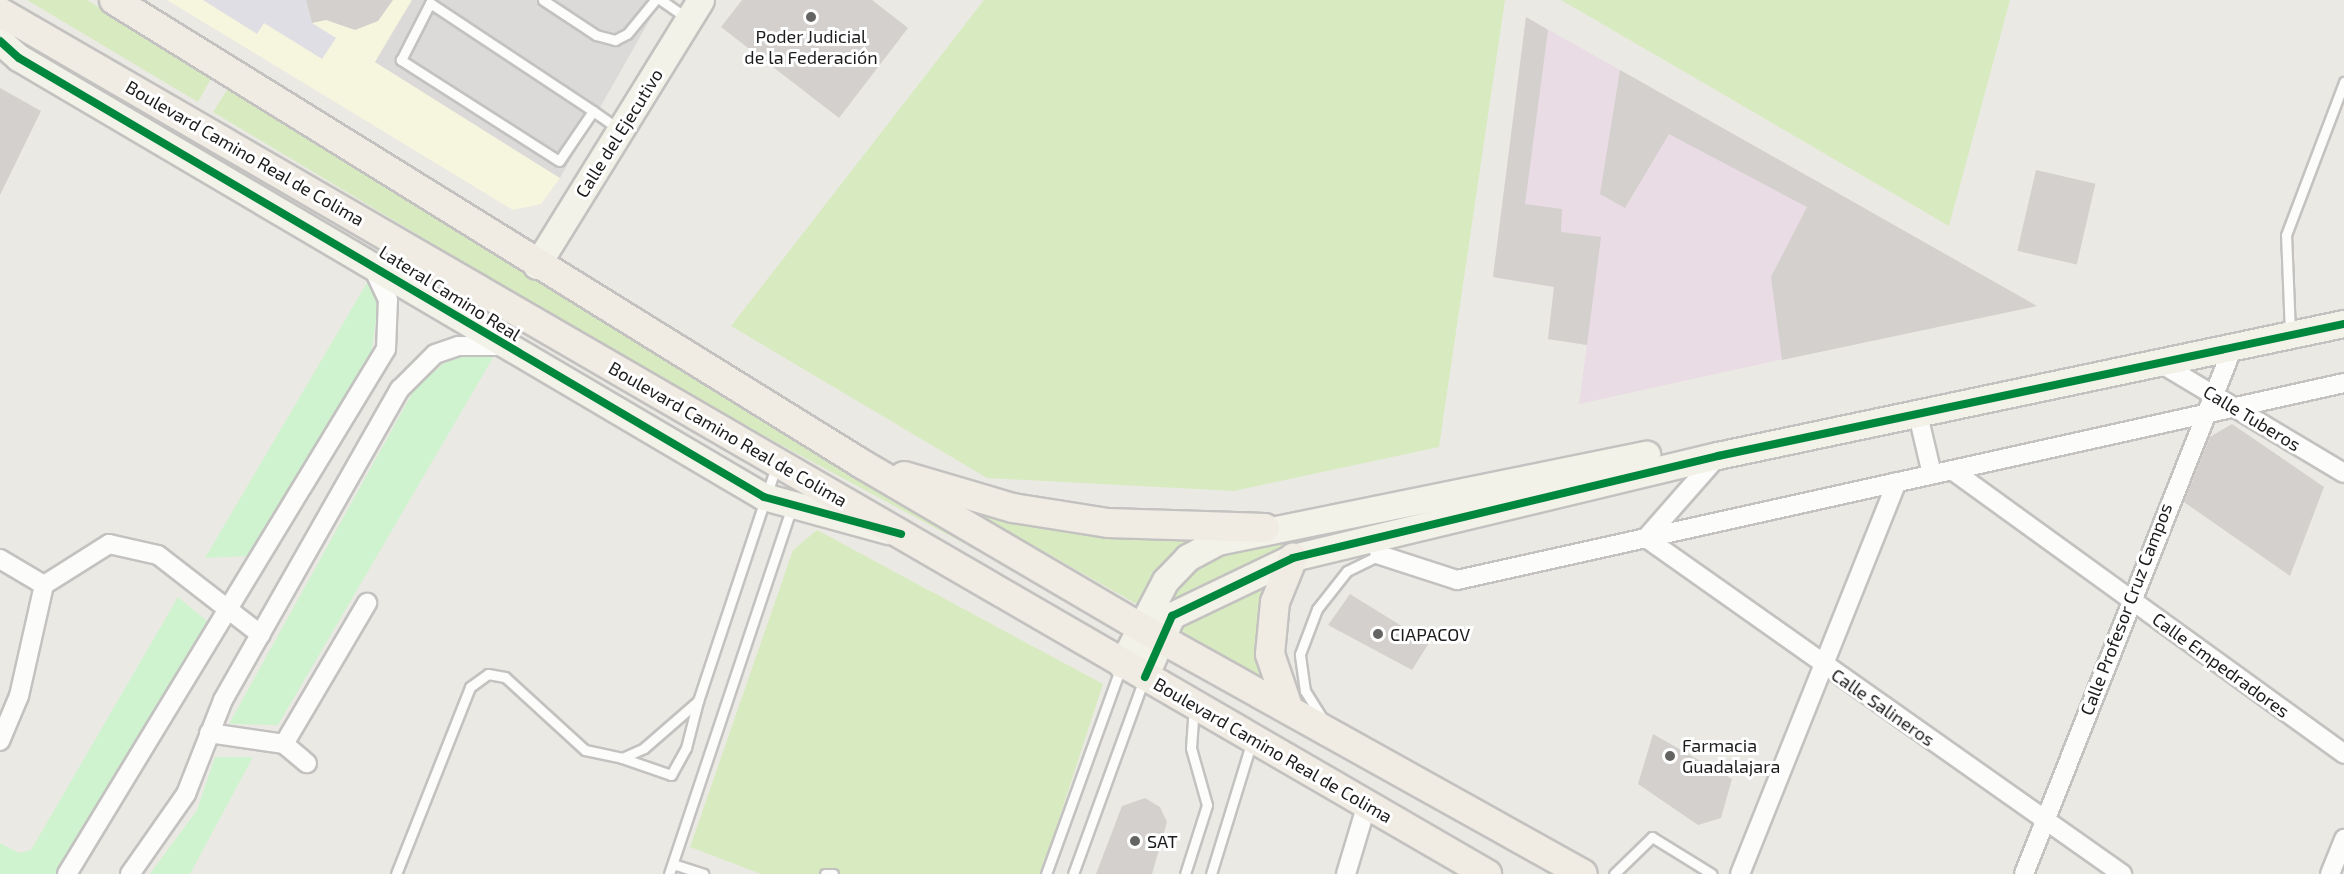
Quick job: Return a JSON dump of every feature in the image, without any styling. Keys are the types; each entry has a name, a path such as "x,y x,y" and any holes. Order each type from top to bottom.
{"main road":[{"path":"114,0 537,266 862,464 1150,632 1288,706 1583,874"},
{"name":"Boulevard Camino Real de Colima","path":"3,26 804,478 1133,671 1254,736 1487,874"},
{"path":"862,464 1034,512 1108,524 1265,528"},
{"path":"1288,706 1270,654 1275,602 1293,558"}],"street":[{"name":"Calle del Ejecutivo","path":"537,266 695,10"},
{"name":"Lateral Camino Real","path":"3,26 19,58 364,257 508,346 764,497 791,509 901,534"},
{"path":"67,874 386,349 388,300 364,257"},
{"path":"1150,632 1172,616 1293,558 1378,546 1718,456 2344,324"},
{"path":"129,874 186,794 209,733 261,635 415,369 458,346 508,346"},
{"name":"Calle Profesor Cruz Campos","path":"2024,874 2202,414 2233,347"},
{"name":"Calle Tuberos","path":"2160,363 2344,473"},
{"path":"1378,546 1457,580 2344,383"},
{"path":"1918,414 1932,474"},
{"path":"1133,671 1188,558 1218,542 1265,528 1337,520 1675,450 1718,456"},
{"path":"1646,538 1718,456"},
{"name":"Calle Empedradores","path":"1952,470 2344,754"},
{"path":"1740,874 1897,482"},
{"name":"Calle Salineros","path":"1646,538 2122,874"},
{"path":"0,741 19,696 44,585 109,543 133,545 159,555 261,635"},
{"path":"0,559 44,585"},
{"path":"284,744 368,603"},
{"path":"209,733 284,744 307,763"},
{"path":"1346,874 1367,804"},
{"path":"2330,874 2344,838"}],"lane":[{"path":"543,0 597,35 615,40 627,34 655,0"},
{"path":"661,0 695,10"},
{"path":"593,111 559,161 401,60 430,3 593,111 621,130"},
{"path":"2290,335 2286,235 2344,82"},
{"path":"396,874 470,687 488,674 504,676 585,750 622,758 671,775 686,748 698,701 777,463"},
{"path":"669,874 791,509 804,478"},
{"path":"1332,732 1305,692 1300,654 1317,609 1347,571 1378,546"},
{"path":"1046,874 1133,671"},
{"path":"1073,874 1133,671"},
{"path":"622,758 644,748 698,701"},
{"path":"1185,874 1207,805 1191,748 1194,704"},
{"path":"1211,874 1254,736"},
{"path":"1614,874 1652,837 1712,874"},
{"path":"673,864 703,874"},
{"path":"825,874 833,874"}],"shaded area":[{"path":"167,0 412,0 375,62 560,178 541,204 513,210"},
{"path":"203,0 306,0 312,23 336,38 322,59 264,23 257,34"},
{"path":"412,0 661,0 560,178 375,62"},
{"path":"1526,17 1868,210 1875,339 1579,404 1587,345 1548,339 1554,287 1493,277"}],"green space":[{"path":"27,0 87,0 212,77 198,102"},
{"path":"984,0 1505,0 1439,447 1234,491 987,478 731,326"},
{"path":"1561,0 2010,0 1949,226"},
{"path":"229,87 1099,616 662,381 213,112"},
{"path":"368,281 378,305 371,355 249,556 205,558"},
{"path":"468,353 494,356 278,725 229,724 415,388 444,363"},
{"path":"945,495 1209,538 1140,606"},
{"path":"1370,521 1372,531 1172,607 1163,603 1189,569 1223,549"},
{"path":"817,530 1103,684 1041,874 761,874 690,847 793,550"},
{"path":"1277,574 1268,680 1173,627"},
{"path":"178,597 207,621 59,874 0,874 0,843 19,853 31,850"},
{"path":"215,757 253,757 190,874 150,874 197,810"}],"building":[{"path":"306,0 393,0 378,21 355,30 326,20 312,23"},
{"path":"742,0 872,0 908,28 839,118 721,27"},
{"path":"1526,17 1548,30 1525,204 1562,209 1561,232 1601,237 1587,345 1548,339 1554,287 1493,277"},
{"path":"1620,70 2037,306 1782,360 1771,277 1807,207 1669,134 1625,208 1600,194"},
{"path":"0,88 41,111 0,195"},
{"path":"2036,170 2095,184 2077,265 2017,251"},
{"path":"2232,424 2324,487 2290,576 2184,502 2210,437"},
{"name":"CIAPACOV","path":"1350,594 1429,643 1412,670 1328,625"},
{"name":"Farmacia Guadalajara","path":"1653,734 1732,779 1721,818 1698,825 1638,784"},
{"name":"SAT","path":"1145,798 1160,807 1167,822 1152,874 1096,874 1122,806"}],"cycle path":[{"path":"0,41 19,58 764,497 901,534"},
{"path":"1145,677 1172,616 1293,558 1718,456 2344,324"}],"place":[{"name":"Poder Judicial de la Federación","path":"811,17"},
{"name":"CIAPACOV","path":"1378,634"},
{"name":"Farmacia Guadalajara","path":"1670,756"},
{"name":"SAT","path":"1135,841"}]}
